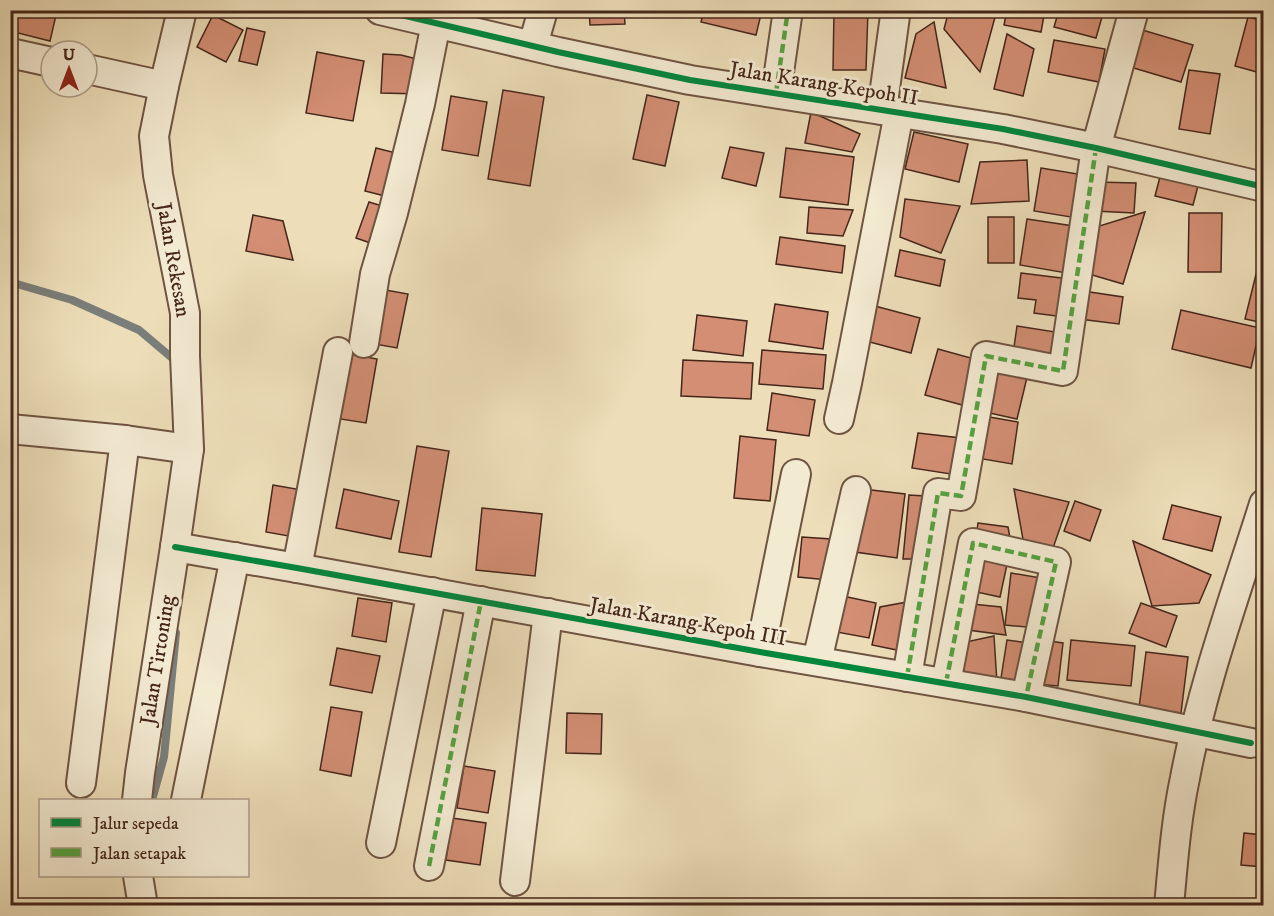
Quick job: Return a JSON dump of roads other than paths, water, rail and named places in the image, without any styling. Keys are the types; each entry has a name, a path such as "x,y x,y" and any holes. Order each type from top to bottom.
{"street":[{"name":"Jalan Rekesan","path":"182,10 154,136 158,176 185,313 189,449 187,549"},
{"name":"Jalan Karang Kepoh II","path":"380,10 690,80 1003,129 1263,187"},
{"path":"533,45 543,10"},
{"path":"776,93 788,10"},
{"path":"908,677 938,493 961,496 986,356 1063,371 1096,148 1134,10"},
{"path":"839,419 847,383 890,112 895,16"},
{"path":"297,568 351,348 393,213 420,104 436,22"},
{"path":"10,53 39,59"},
{"path":"99,72 164,86"},
{"path":"10,429 125,440 189,449"},
{"path":"81,783 125,440"},
{"path":"760,652 796,474"},
{"path":"817,661 856,491"},
{"path":"1175,904 1175,833 1195,732 1214,661 1262,513"},
{"path":"946,683 973,543 1056,562 1026,697"},
{"name":"Jalan Karang Kepoh III","path":"187,549 760,652 1026,697 1251,743"},
{"name":"Jalan Tirtoning","path":"139,787 187,549"},
{"path":"186,799 235,557"},
{"path":"381,843 432,592"},
{"path":"429,866 481,601"},
{"path":"516,881 548,613"},
{"path":"138,877 142,905"}],"waterway":[{"path":"10,282 72,300 139,330 178,363"},
{"path":"152,799 164,757 176,633"}]}
